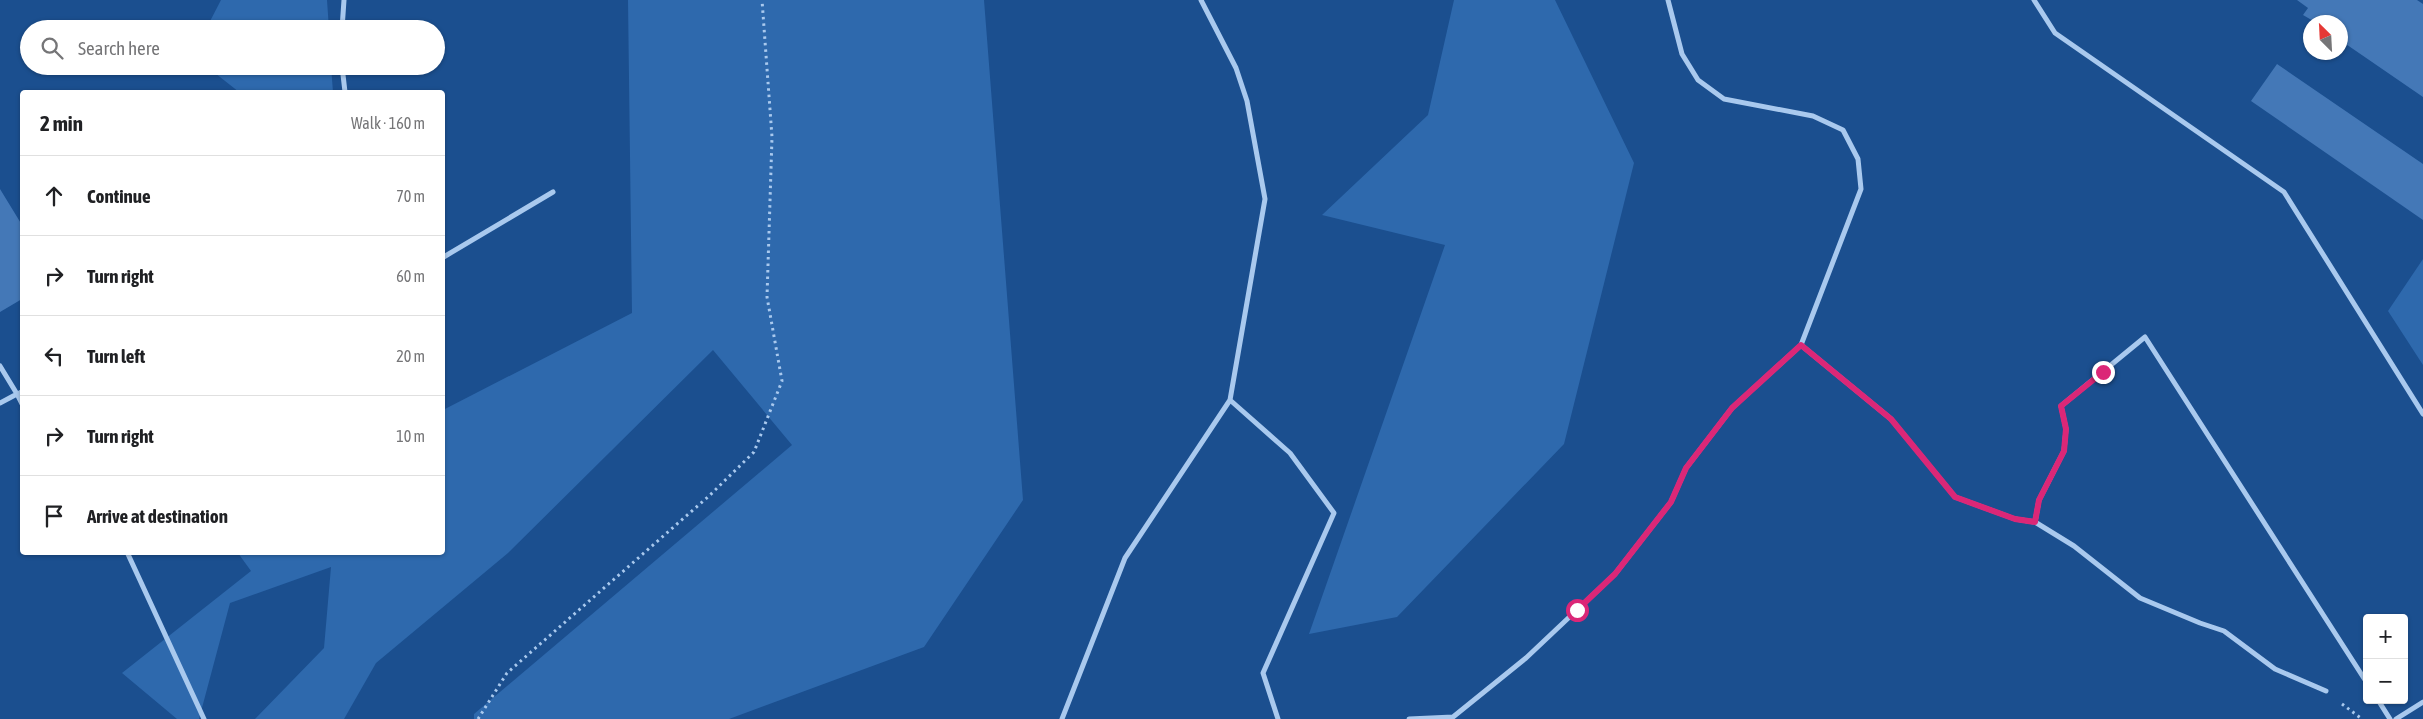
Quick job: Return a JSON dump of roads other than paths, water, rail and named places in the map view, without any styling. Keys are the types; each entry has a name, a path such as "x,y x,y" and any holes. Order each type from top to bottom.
{"street":[{"path":"343,20 344,0"},
{"path":"1062,719 1125,558 1230,400 1265,199 1247,101 1236,68 1201,0"},
{"path":"1409,719 1454,718 1526,658 1615,574 1671,502 1686,468 1732,408 1801,345 1861,189 1858,159 1842,130 1813,116 1724,99 1698,80 1682,54 1668,0"},
{"path":"2034,0 2055,32 2284,192 2423,414"},
{"path":"343,75 345,90"},
{"path":"445,256 553,192"},
{"path":"2035,522 2039,500 2064,451 2066,429 2061,406 2145,337 2363,677"},
{"path":"1801,345 1891,419 1955,497 2015,519 2035,522 2074,546 2140,598 2200,624 2224,631 2276,669 2326,692"},
{"path":"0,366 20,392 0,403"},
{"path":"1230,400 1290,453 1334,513 1263,674 1278,719"},
{"path":"128,555 204,719"},
{"path":"2396,719 2423,702"},
{"path":"2381,704 2390,719"}]}
